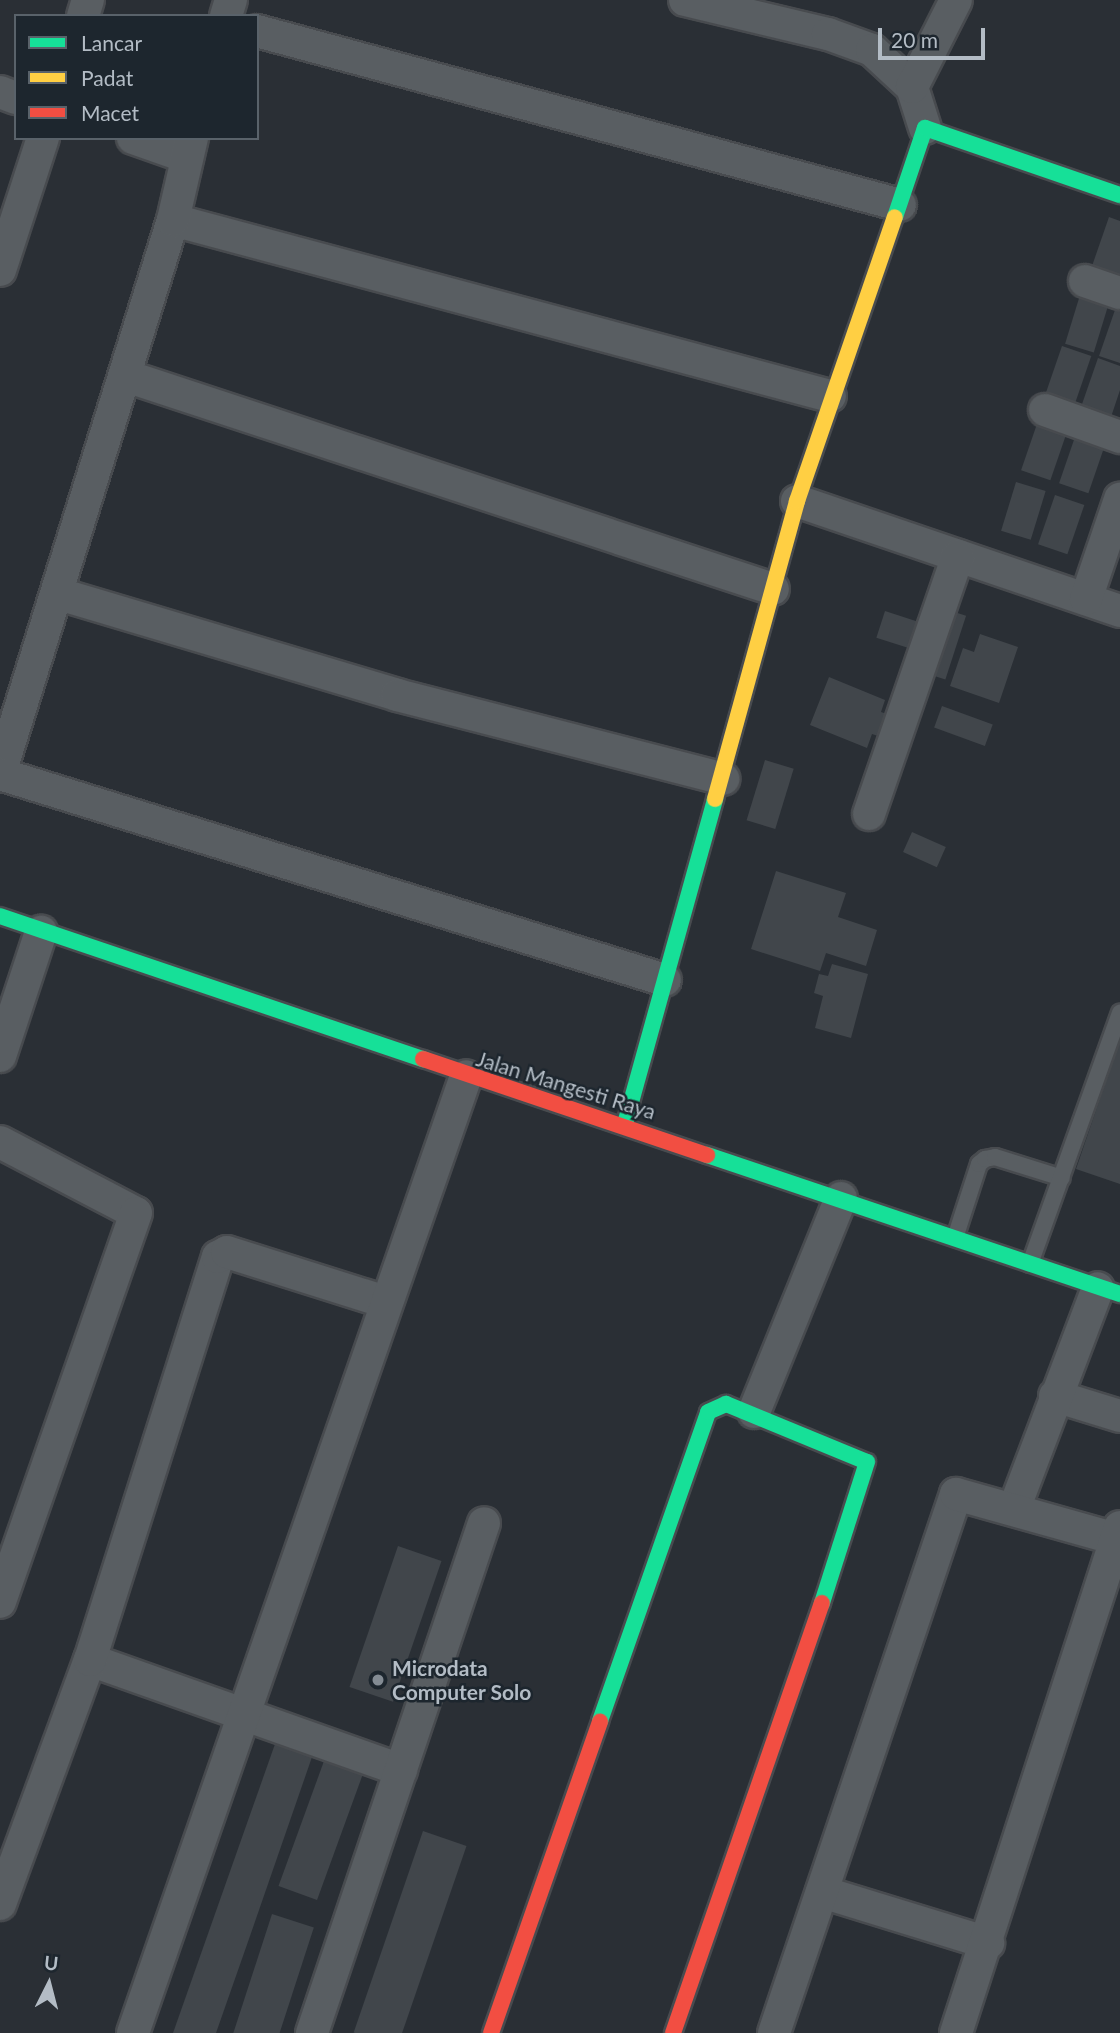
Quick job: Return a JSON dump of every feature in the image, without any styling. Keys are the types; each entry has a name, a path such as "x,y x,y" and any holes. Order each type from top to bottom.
{"street":[{"path":"625,1124 723,779 797,501 830,396 900,205 925,128 912,87 872,50 828,34 685,0"},
{"path":"912,87 956,0"},
{"path":"259,32 900,205"},
{"path":"925,128 1120,195"},
{"path":"0,270 42,140"},
{"path":"144,140 190,148 173,220 126,376 0,774 665,980"},
{"path":"173,220 830,396"},
{"path":"1085,281 1120,293"},
{"path":"126,376 773,589"},
{"path":"1045,410 1120,437"},
{"path":"1086,599 1120,499"},
{"path":"797,501 1120,611"},
{"path":"869,814 958,556"},
{"path":"59,594 397,695 723,779"},
{"name":"Jalan Mangesti Raya","path":"0,916 466,1076 625,1124 1109,1291"},
{"path":"0,1056 41,932"},
{"path":"133,2033 466,1076"},
{"path":"0,1142 136,1213 11,1533 0,1602"},
{"path":"754,1412 841,1198"},
{"path":"0,1904 90,1660 218,1257 227,1252 386,1302"},
{"path":"1014,1509 1055,1396 1109,1291"},
{"path":"1055,1396 1120,1416"},
{"path":"491,2033 708,1412 721,1404 754,1412 867,1462 868,1477 673,2033"},
{"path":"774,2033 957,1494 1118,1533 988,1943 956,2033"},
{"path":"312,2033 484,1523"},
{"path":"90,1660 401,1770"},
{"path":"822,1892 988,1943"}],"lane":[{"path":"1030,1264 1120,1013"},
{"path":"955,1238 979,1164 985,1158 995,1157 1062,1178"}],"building":[{"path":"1109,217 1120,221 1120,276 1092,266"},
{"path":"1080,295 1109,304 1094,353 1065,344"},
{"path":"1116,307 1120,309 1120,363 1099,356"},
{"path":"1062,346 1091,356 1074,405 1045,395"},
{"path":"1098,358 1120,366 1120,390 1111,417 1081,407"},
{"path":"1038,421 1067,431 1050,480 1021,470"},
{"path":"1076,434 1105,444 1088,493 1059,483"},
{"path":"1016,482 1046,491 1031,540 1001,531"},
{"path":"1055,495 1084,505 1067,554 1038,544"},
{"path":"948,610 966,616 945,680 927,674"},
{"path":"885,611 921,623 912,649 876,638"},
{"path":"980,634 1018,647 999,703 950,686 963,648 974,652"},
{"path":"829,677 885,700 881,712 890,715 881,737 872,734 867,748 810,725"},
{"path":"942,706 993,724 985,746 934,728"},
{"path":"765,760 794,769 775,829 747,820"},
{"path":"912,832 946,847 937,867 903,852"},
{"path":"776,871 846,893 838,917 877,930 866,966 826,953 820,971 751,949"},
{"path":"832,964 868,974 851,1038 815,1028 823,996 814,993 819,974 828,976"},
{"path":"1120,1040 1120,1184 1076,1169"},
{"path":"398,1546 441,1561 393,1702 349,1687"},
{"path":"275,1744 312,1757 216,2033 173,2033"},
{"path":"324,1761 363,1775 317,1900 279,1886"},
{"path":"423,1831 466,1846 402,2033 354,2032"},
{"path":"272,1914 314,1928 280,2033 233,2033"}],"traffic: fast":[{"path":"895,217 925,128 1120,195"},
{"path":"625,1124 715,799"},
{"path":"0,916 423,1059"},
{"path":"707,1155 1120,1294"},
{"path":"600,1721 708,1412 726,1404 867,1462 822,1603"}],"traffic: slow":[{"path":"715,799 797,501 895,217"}],"traffic: jam":[{"path":"423,1059 707,1155"},
{"path":"673,2033 822,1603"},
{"path":"491,2033 600,1721"}],"place":[{"name":"Microdata Computer Solo","path":"378,1680"}]}
